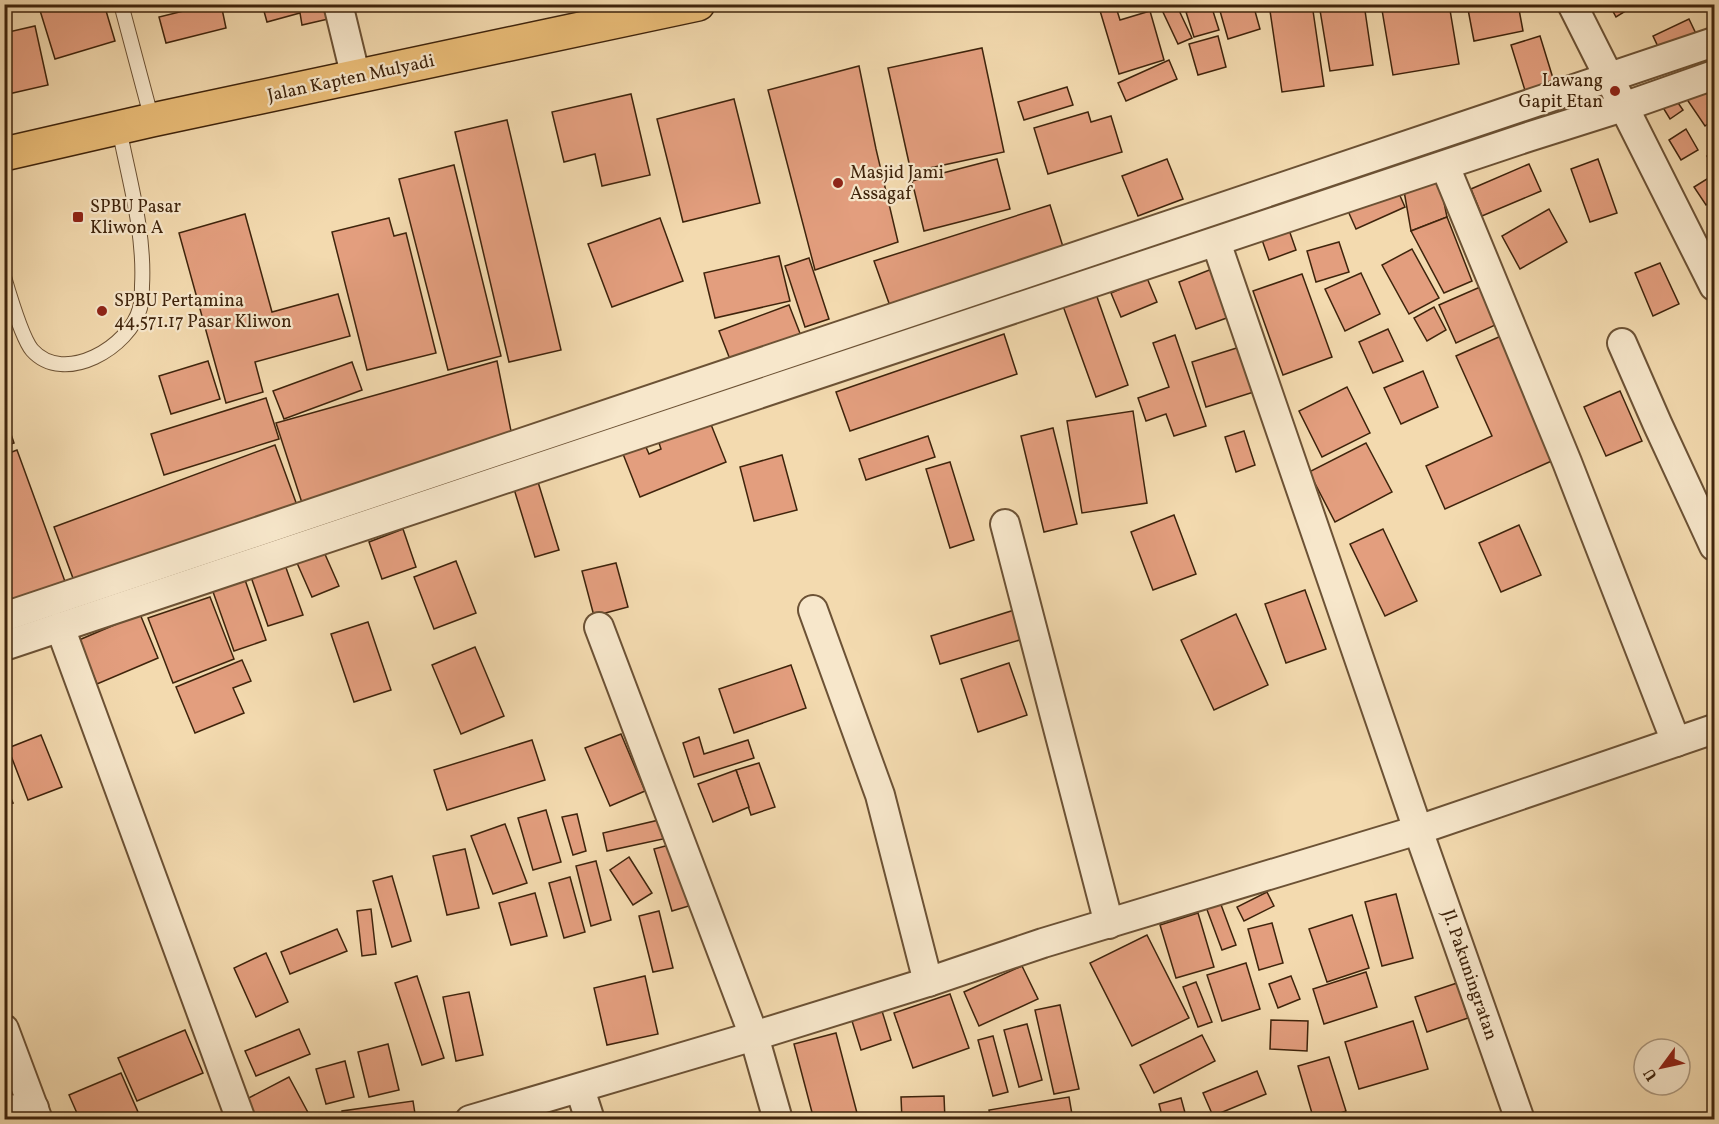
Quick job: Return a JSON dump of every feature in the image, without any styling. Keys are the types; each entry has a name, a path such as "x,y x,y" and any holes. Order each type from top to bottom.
{"main road":[{"name":"Jalan Kapten Mulyadi","path":"4,154 152,120 698,4"}],"street":[{"path":"338,4 356,78"},
{"path":"1572,4 1714,286"},
{"path":"4,617 1714,42"},
{"path":"4,646 1714,75"},
{"path":"1445,165 1567,462 1676,742"},
{"name":"Jl. Pakuningratan","path":"1216,242 1520,1119"},
{"path":"1622,343 1714,546"},
{"path":"1005,524 1109,924"},
{"path":"813,610 879,795 928,982"},
{"path":"60,627 241,1119"},
{"path":"599,627 754,1036 778,1119"},
{"path":"470,1119 580,1089 754,1036 928,982 1043,943 1418,830 1714,729"},
{"path":"4,1029 36,1114 4,1110"},
{"path":"580,1089 590,1119"}],"lane":[{"path":"121,4 152,120"},
{"path":"4,277 31,348 45,361 63,364 83,363 107,350 125,336 141,308 143,263 140,235 119,128"}],"building":[{"path":"38,4 104,4 115,41 55,59"},
{"path":"212,4 221,4 226,28 166,43 159,17"},
{"path":"262,4 334,4 337,17 302,25 300,13 267,22"},
{"path":"1098,4 1115,4 1120,20 1150,11 1164,60 1119,74"},
{"path":"1176,4 1192,38 1178,44 1162,10"},
{"path":"1218,4 1253,4 1260,29 1228,39"},
{"path":"1269,4 1312,4 1324,86 1282,92"},
{"path":"1319,4 1364,4 1373,65 1330,71"},
{"path":"1381,4 1449,4 1459,64 1393,75"},
{"path":"1467,4 1518,4 1523,31 1474,41"},
{"path":"1609,4 1637,4 1616,17"},
{"path":"1696,4 1709,4 1700,10"},
{"path":"1211,5 1219,30 1194,37 1186,12"},
{"path":"1689,19 1698,38 1662,55 1653,36"},
{"path":"35,26 48,85 4,95 4,33"},
{"path":"1218,36 1226,67 1198,75 1189,44"},
{"path":"1540,36 1556,88 1527,97 1511,45"},
{"path":"982,48 1004,152 911,172 888,68"},
{"path":"1169,60 1177,79 1126,101 1118,83"},
{"name":"Masjid Jami Assagaf","path":"859,66 898,242 815,270 768,90"},
{"path":"1701,84 1714,104 1714,119 1705,126 1684,95"},
{"path":"1067,87 1073,105 1024,120 1018,102"},
{"path":"631,94 650,175 602,186 595,154 564,162 552,112"},
{"path":"1674,97 1683,110 1670,119 1662,106"},
{"path":"734,99 760,203 683,222 657,119"},
{"path":"1088,112 1091,122 1111,116 1122,152 1048,174 1034,128"},
{"path":"507,120 561,350 509,362 455,132"},
{"path":"1686,129 1698,150 1681,160 1669,140"},
{"path":"1714,152 1714,169 1707,156"},
{"path":"997,159 1010,209 924,231 912,181"},
{"path":"1167,159 1183,199 1138,216 1122,176"},
{"path":"1598,159 1617,213 1590,222 1571,169"},
{"path":"1529,164 1541,191 1482,216 1471,189"},
{"path":"454,165 501,356 448,370 399,179"},
{"path":"1710,177 1714,185 1714,199 1706,205 1694,187"},
{"path":"1439,178 1447,217 1411,231 1404,191"},
{"path":"1397,189 1405,207 1356,229 1348,211"},
{"path":"1050,205 1064,250 890,306 874,261"},
{"path":"1549,209 1567,242 1520,269 1502,236"},
{"path":"245,214 272,312 338,294 350,336 255,362 263,392 226,403 179,233"},
{"path":"1447,217 1472,281 1444,293 1411,231"},
{"path":"389,218 394,236 406,233 436,353 367,370 332,232"},
{"path":"660,218 683,281 612,307 588,244"},
{"path":"1288,227 1296,250 1269,260 1261,237"},
{"path":"1339,242 1349,272 1316,282 1307,251"},
{"path":"1412,249 1439,298 1409,314 1382,265"},
{"path":"779,256 790,301 715,318 704,273"},
{"path":"809,258 829,319 805,327 785,266"},
{"path":"1660,263 1679,304 1653,316 1635,273"},
{"path":"1217,267 1235,315 1196,329 1179,282"},
{"path":"1361,273 1380,314 1345,331 1325,289"},
{"path":"1302,274 1332,357 1283,375 1253,291"},
{"path":"1147,278 1157,302 1121,317 1111,293"},
{"path":"1487,284 1504,321 1456,343 1439,305"},
{"path":"1096,294 1128,385 1096,397 1063,306"},
{"path":"789,305 803,341 733,367 719,331"},
{"path":"1434,307 1446,330 1427,341 1414,318"},
{"path":"1388,329 1403,361 1373,373 1359,342"},
{"path":"1004,334 1017,374 850,431 836,392"},
{"path":"1175,335 1206,426 1174,436 1166,414 1146,421 1138,398 1169,387 1153,343"},
{"path":"1501,336 1556,459 1445,509 1426,466 1492,436 1456,356"},
{"path":"1243,346 1257,391 1206,407 1192,362"},
{"path":"208,361 220,399 171,414 159,376"},
{"path":"497,361 513,441 304,509 276,423"},
{"path":"352,362 362,390 284,419 273,391"},
{"path":"1423,371 1438,407 1401,424 1384,388"},
{"path":"1347,387 1370,433 1322,457 1299,411"},
{"path":"1620,391 1642,441 1606,456 1584,407"},
{"path":"266,398 279,439 164,475 151,434"},
{"path":"1133,411 1147,503 1082,513 1067,421"},
{"path":"4,414 14,443 4,446"},
{"path":"710,422 726,462 640,497 623,454 645,445 649,454 661,449 659,443"},
{"path":"1053,428 1077,524 1044,532 1021,436"},
{"path":"1244,431 1255,465 1236,472 1225,437"},
{"path":"928,436 935,457 866,480 859,459"},
{"path":"1366,443 1392,492 1335,522 1309,472"},
{"path":"275,445 298,508 77,589 54,527"},
{"path":"17,450 67,587 4,609 4,455"},
{"path":"782,455 797,510 754,521 740,467"},
{"path":"950,462 974,540 950,548 926,469"},
{"path":"538,482 559,550 535,557 514,489"},
{"path":"1174,515 1196,574 1153,590 1131,532"},
{"path":"1519,525 1541,575 1501,592 1479,543"},
{"path":"403,529 416,567 382,579 369,542"},
{"path":"1383,529 1417,601 1385,616 1350,544"},
{"path":"324,552 339,586 312,597 297,563"},
{"path":"456,561 476,613 434,629 414,577"},
{"path":"616,563 628,607 594,616 582,571"},
{"path":"285,565 303,615 268,626 251,577"},
{"path":"244,577 266,640 234,651 212,589"},
{"path":"1305,590 1326,649 1286,663 1265,604"},
{"path":"210,597 234,659 173,683 148,618"},
{"path":"1024,607 1033,636 940,664 931,636"},
{"path":"140,614 158,658 97,684 79,640"},
{"path":"1236,614 1268,685 1214,710 1181,640"},
{"path":"368,622 391,690 354,702 331,634"},
{"path":"475,647 504,716 461,734 432,665"},
{"path":"242,660 251,681 233,688 244,713 195,733 176,687"},
{"path":"1009,663 1027,715 978,732 961,679"},
{"path":"791,665 806,708 734,733 719,689"},
{"path":"621,734 645,791 610,806 585,748"},
{"path":"41,735 62,787 28,800 8,748"},
{"path":"699,737 704,754 748,740 754,758 694,777 683,743"},
{"path":"532,740 545,780 447,810 434,770"},
{"path":"759,763 775,807 751,815 736,770"},
{"path":"736,770 749,807 713,822 698,784"},
{"path":"4,782 13,803 4,806"},
{"path":"546,810 561,862 533,870 518,818"},
{"path":"577,814 586,851 573,855 562,817"},
{"path":"659,820 663,839 607,851 603,833"},
{"path":"505,824 527,883 493,894 471,836"},
{"path":"673,844 692,905 672,911 654,849"},
{"path":"465,849 479,908 447,915 433,856"},
{"path":"629,857 652,893 633,905 610,870"},
{"path":"596,861 611,920 591,926 576,866"},
{"path":"392,876 411,941 392,947 373,881"},
{"path":"570,877 585,932 564,938 549,883"},
{"path":"1267,892 1274,906 1244,921 1237,907"},
{"path":"535,893 547,936 511,945 499,903"},
{"path":"1396,894 1413,958 1382,966 1365,902"},
{"path":"1220,902 1236,945 1222,950 1206,907"},
{"path":"371,909 376,954 362,956 357,911"},
{"path":"659,911 673,968 653,972 639,916"},
{"path":"1198,913 1214,967 1176,978 1160,925"},
{"path":"1352,915 1369,968 1327,982 1309,929"},
{"path":"1272,923 1283,963 1259,970 1248,929"},
{"path":"337,929 347,951 290,974 281,952"},
{"path":"1147,935 1189,1018 1132,1046 1090,963"},
{"path":"266,953 288,1002 256,1017 234,968"},
{"path":"1246,963 1260,1009 1222,1021 1207,975"},
{"path":"1022,966 1038,999 979,1026 964,992"},
{"path":"1366,972 1377,1007 1324,1024 1313,989"},
{"path":"417,976 444,1058 422,1065 395,983"},
{"path":"645,976 658,1034 607,1045 594,988"},
{"path":"1291,976 1300,999 1278,1008 1269,984"},
{"path":"1196,982 1212,1022 1198,1027 1183,987"},
{"path":"1457,983 1468,1018 1427,1032 1415,997"},
{"path":"469,992 483,1055 456,1061 443,997"},
{"path":"950,994 969,1048 913,1068 894,1013"},
{"path":"1060,1005 1079,1089 1054,1094 1035,1010"},
{"path":"882,1011 891,1040 861,1050 852,1021"},
{"path":"1271,1020 1308,1021 1307,1051 1270,1049"},
{"path":"1413,1021 1428,1069 1359,1089 1345,1042"},
{"path":"1027,1024 1042,1080 1019,1087 1004,1030"},
{"path":"299,1029 310,1054 256,1076 245,1051"},
{"path":"185,1030 203,1073 137,1101 118,1058"},
{"path":"836,1033 857,1113 831,1120 814,1120 794,1044"},
{"path":"1202,1035 1215,1061 1154,1093 1140,1065"},
{"path":"993,1036 1008,1092 993,1096 978,1040"},
{"path":"388,1044 399,1090 369,1097 358,1052"},
{"path":"1329,1057 1346,1111 1321,1120 1314,1120 1298,1066"},
{"path":"345,1061 354,1097 326,1104 316,1069"},
{"path":"1257,1071 1266,1094 1213,1116 1203,1093"},
{"path":"121,1073 138,1112 121,1120 80,1120 69,1095"},
{"path":"289,1077 312,1120 253,1120 243,1101"},
{"path":"944,1096 945,1120 902,1120 901,1097"},
{"path":"1069,1097 1073,1120 991,1120 989,1110"},
{"path":"1181,1098 1187,1120 1163,1120 1159,1104"},
{"path":"413,1101 416,1120 343,1120 342,1111"}],"place":[{"name":"Lawang Gapit Etan","path":"1615,91"},
{"name":"Masjid Jami Assagaf","path":"838,183"},
{"name":"SPBU Pasar Kliwon A","path":"78,217"},
{"name":"SPBU Pertamina 44.571.17 Pasar Kliwon","path":"102,311"}]}
